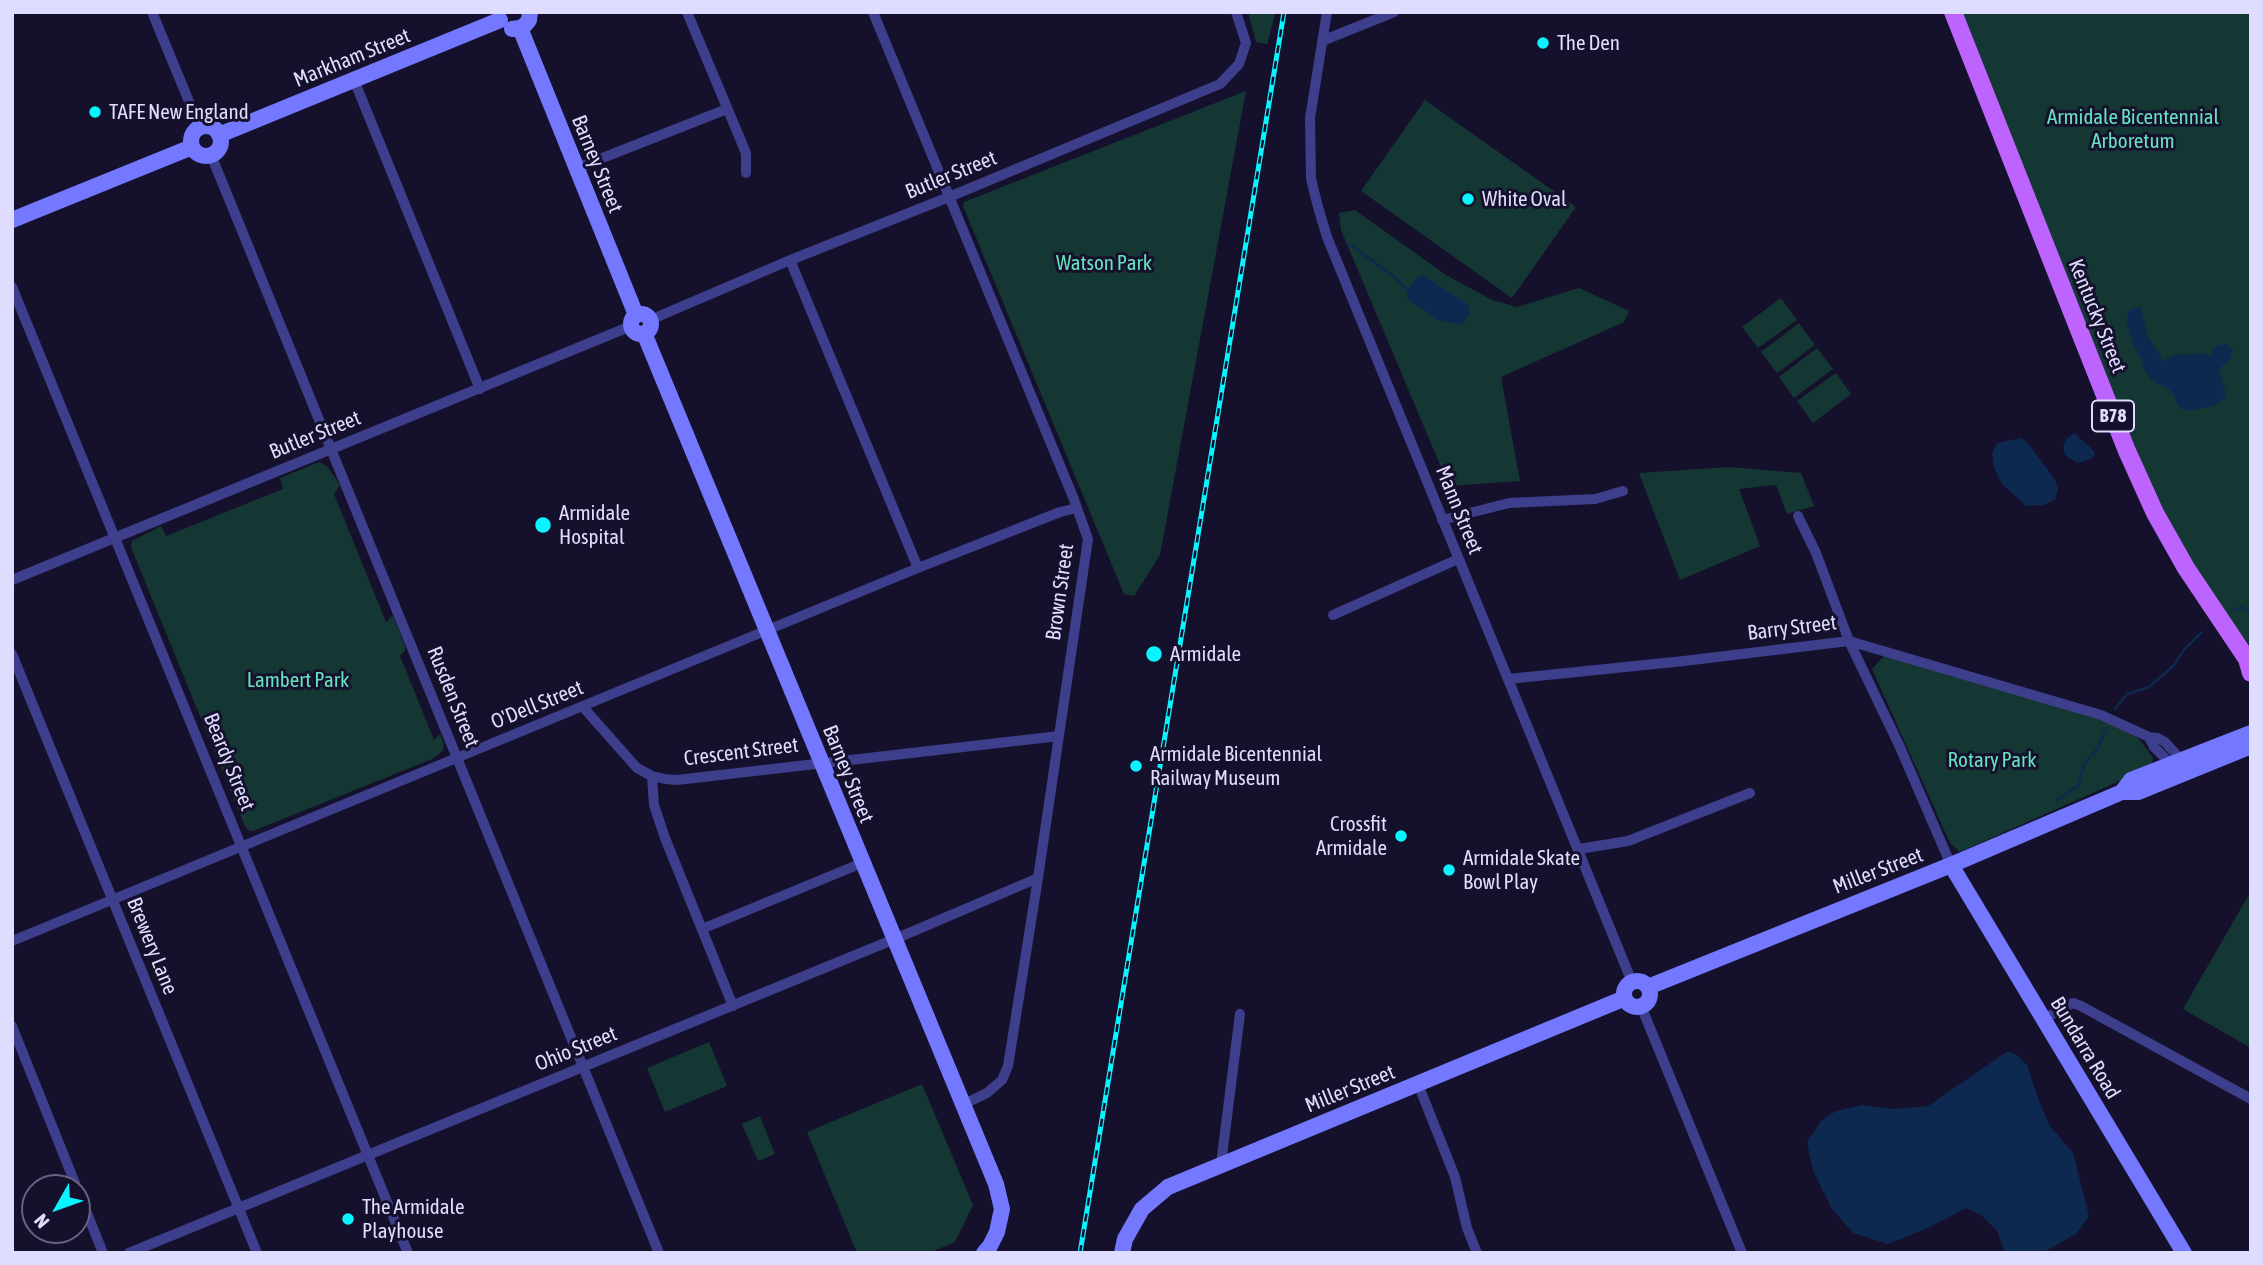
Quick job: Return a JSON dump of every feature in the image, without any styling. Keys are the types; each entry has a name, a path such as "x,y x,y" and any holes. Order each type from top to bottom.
{"main road":[{"name":"Kentucky Street","path":"1953,12 2127,451 2155,513 2186,568 2249,664"}],"street":[{"path":"152,12 200,128"},
{"path":"500,16 509,28 520,28 529,20 530,12"},
{"path":"687,12 746,153 746,173"},
{"name":"Brown Street","path":"873,12 1088,539 1008,1066 1002,1080 987,1093 962,1105"},
{"name":"Butler Street","path":"12,580 1220,84 1239,64 1246,43 1236,12"},
{"name":"Mann Street","path":"1327,12 1310,130 1311,179 1327,237 1579,849 1640,985"},
{"path":"1322,41 1394,12"},
{"name":"Markham Street","path":"219,135 500,16"},
{"name":"Barney Street","path":"520,28 893,940 996,1184 1002,1209 998,1232 984,1253"},
{"path":"354,80 480,389"},
{"path":"577,168 727,109"},
{"path":"210,127 219,135 220,147 211,155 199,155 192,147 193,134 200,128 210,127"},
{"path":"12,220 192,147"},
{"name":"Rusden Street","path":"211,155 659,1253"},
{"path":"790,260 918,568"},
{"name":"Beardy Street","path":"12,288 408,1253"},
{"path":"1442,520 1509,503 1595,499 1623,491"},
{"name":"O'Dell Street","path":"12,940 918,568 1060,512 1077,508"},
{"path":"1798,516 1816,553 1849,641 1899,745 1951,865"},
{"path":"1333,615 1458,559"},
{"name":"Barry Street","path":"1508,679 1849,641 2101,715 2150,737 2154,747 2181,767"},
{"name":"Brewery Lane","path":"12,654 257,1253"},
{"path":"583,707 637,768 652,776 654,806 733,1006"},
{"name":"Crescent Street","path":"652,776 677,780 1059,736"},
{"name":"Miller Street","path":"1640,985 1951,865 2122,792 2131,780 2181,767 2250,743"},
{"path":"1579,849 1628,841 1750,793"},
{"path":"702,929 862,863"},
{"name":"Bundarra Road","path":"1951,865 2184,1253"},
{"name":"Ohio Street","path":"129,1253 1038,878"},
{"path":"1640,985 1649,999 1641,1006 1631,1006 1625,998 1625,989 1640,985"},
{"name":"Miller Street","path":"1122,1253 1132,1223 1153,1198 1168,1187 1625,998"},
{"path":"2043,1019 2073,1003 2081,1006 2251,1099"},
{"path":"1641,1006 1742,1253"},
{"path":"1222,1164 1240,1014"},
{"path":"12,1027 103,1253"},
{"path":"1418,1084 1455,1177 1467,1227 1477,1253"}],"green space":[{"path":"1248,12 1276,12 1267,44 1256,42"},
{"name":"Armidale Bicentennial Arboretum","path":"1960,12 2251,12 2251,647 2207,589 2157,503"},
{"name":"Watson Park","path":"1246,91 1160,555 1134,596 1124,594 963,206 964,202"},
{"name":"White Oval","path":"1425,100 1576,207 1512,298 1361,191"},
{"path":"1355,210 1446,275 1492,300 1517,307 1579,288 1629,311 1624,322 1501,377 1520,481 1449,486 1341,230 1339,213"},
{"path":"1781,298 1797,320 1758,348 1742,327"},
{"path":"1799,323 1815,345 1777,373 1761,352"},
{"path":"1817,348 1833,369 1794,398 1779,377"},
{"path":"1836,373 1851,394 1813,423 1797,401"},
{"name":"Lambert Park","path":"319,462 327,466 340,485 334,494 386,622 393,615 406,649 400,656 434,740 440,734 444,744 443,751 432,759 253,831 248,830 244,824 131,547 132,541 161,526 166,536 283,489 280,478"},
{"path":"1729,467 1801,473 1814,506 1787,514 1776,485 1739,489 1760,546 1680,580 1639,473"},
{"name":"Rotary Park","path":"1884,656 2099,718 2128,731 2140,740 2153,758 2151,767 1960,852 1950,843 1872,669"},
{"path":"2251,891 2251,1048 2183,1009"},
{"path":"709,1042 727,1086 665,1112 647,1068"},
{"path":"922,1084 973,1205 955,1242 929,1253 857,1253 807,1132"},
{"path":"760,1116 775,1154 758,1161 742,1124"}],"water":[{"path":"1423,275 1468,304 1470,312 1463,325 1434,319 1407,298 1407,290"},
{"path":"2140,306 2148,336 2163,361 2178,354 2205,353 2209,356 2215,346 2226,344 2233,349 2230,359 2219,369 2227,397 2213,406 2185,411 2178,406 2169,389 2151,380 2141,363 2127,324 2128,311"},
{"path":"2074,433 2094,451 2095,455 2091,459 2077,463 2065,455 2063,447 2066,439"},
{"path":"2022,438 2054,478 2058,488 2055,500 2043,505 2026,506 2002,484 1994,468 1992,454 1997,443"},
{"path":"2008,1051 2017,1055 2027,1065 2050,1126 2073,1153 2089,1216 2077,1233 2042,1253 2005,1253 1997,1231 1981,1215 1966,1208 1930,1227 1888,1244 1853,1233 1832,1209 1813,1171 1807,1142 1821,1121 1836,1111 1862,1105 1893,1109 1928,1106"}],"waterway":[{"path":"1351,245 1396,278 1407,290"},
{"path":"2232,611 2240,607 2251,612"},
{"path":"2115,709 2127,694 2149,687 2174,665 2183,651 2202,632"},
{"path":"2057,800 2078,786 2084,764 2097,749 2107,728"}],"railway":[{"path":"1080,1253 1284,12"}],"place":[{"name":"The Den","path":"1543,43"},
{"name":"TAFE New England","path":"95,112"},
{"name":"White Oval","path":"1468,199"},
{"name":"Armidale Hospital","path":"543,525"},
{"name":"Armidale","path":"1154,654"},
{"name":"Armidale Bicentennial Railway Museum","path":"1136,766"},
{"name":"Crossfit Armidale","path":"1401,836"},
{"name":"Armidale Skate Bowl Play","path":"1449,870"},
{"name":"The Armidale Playhouse","path":"348,1219"}]}
